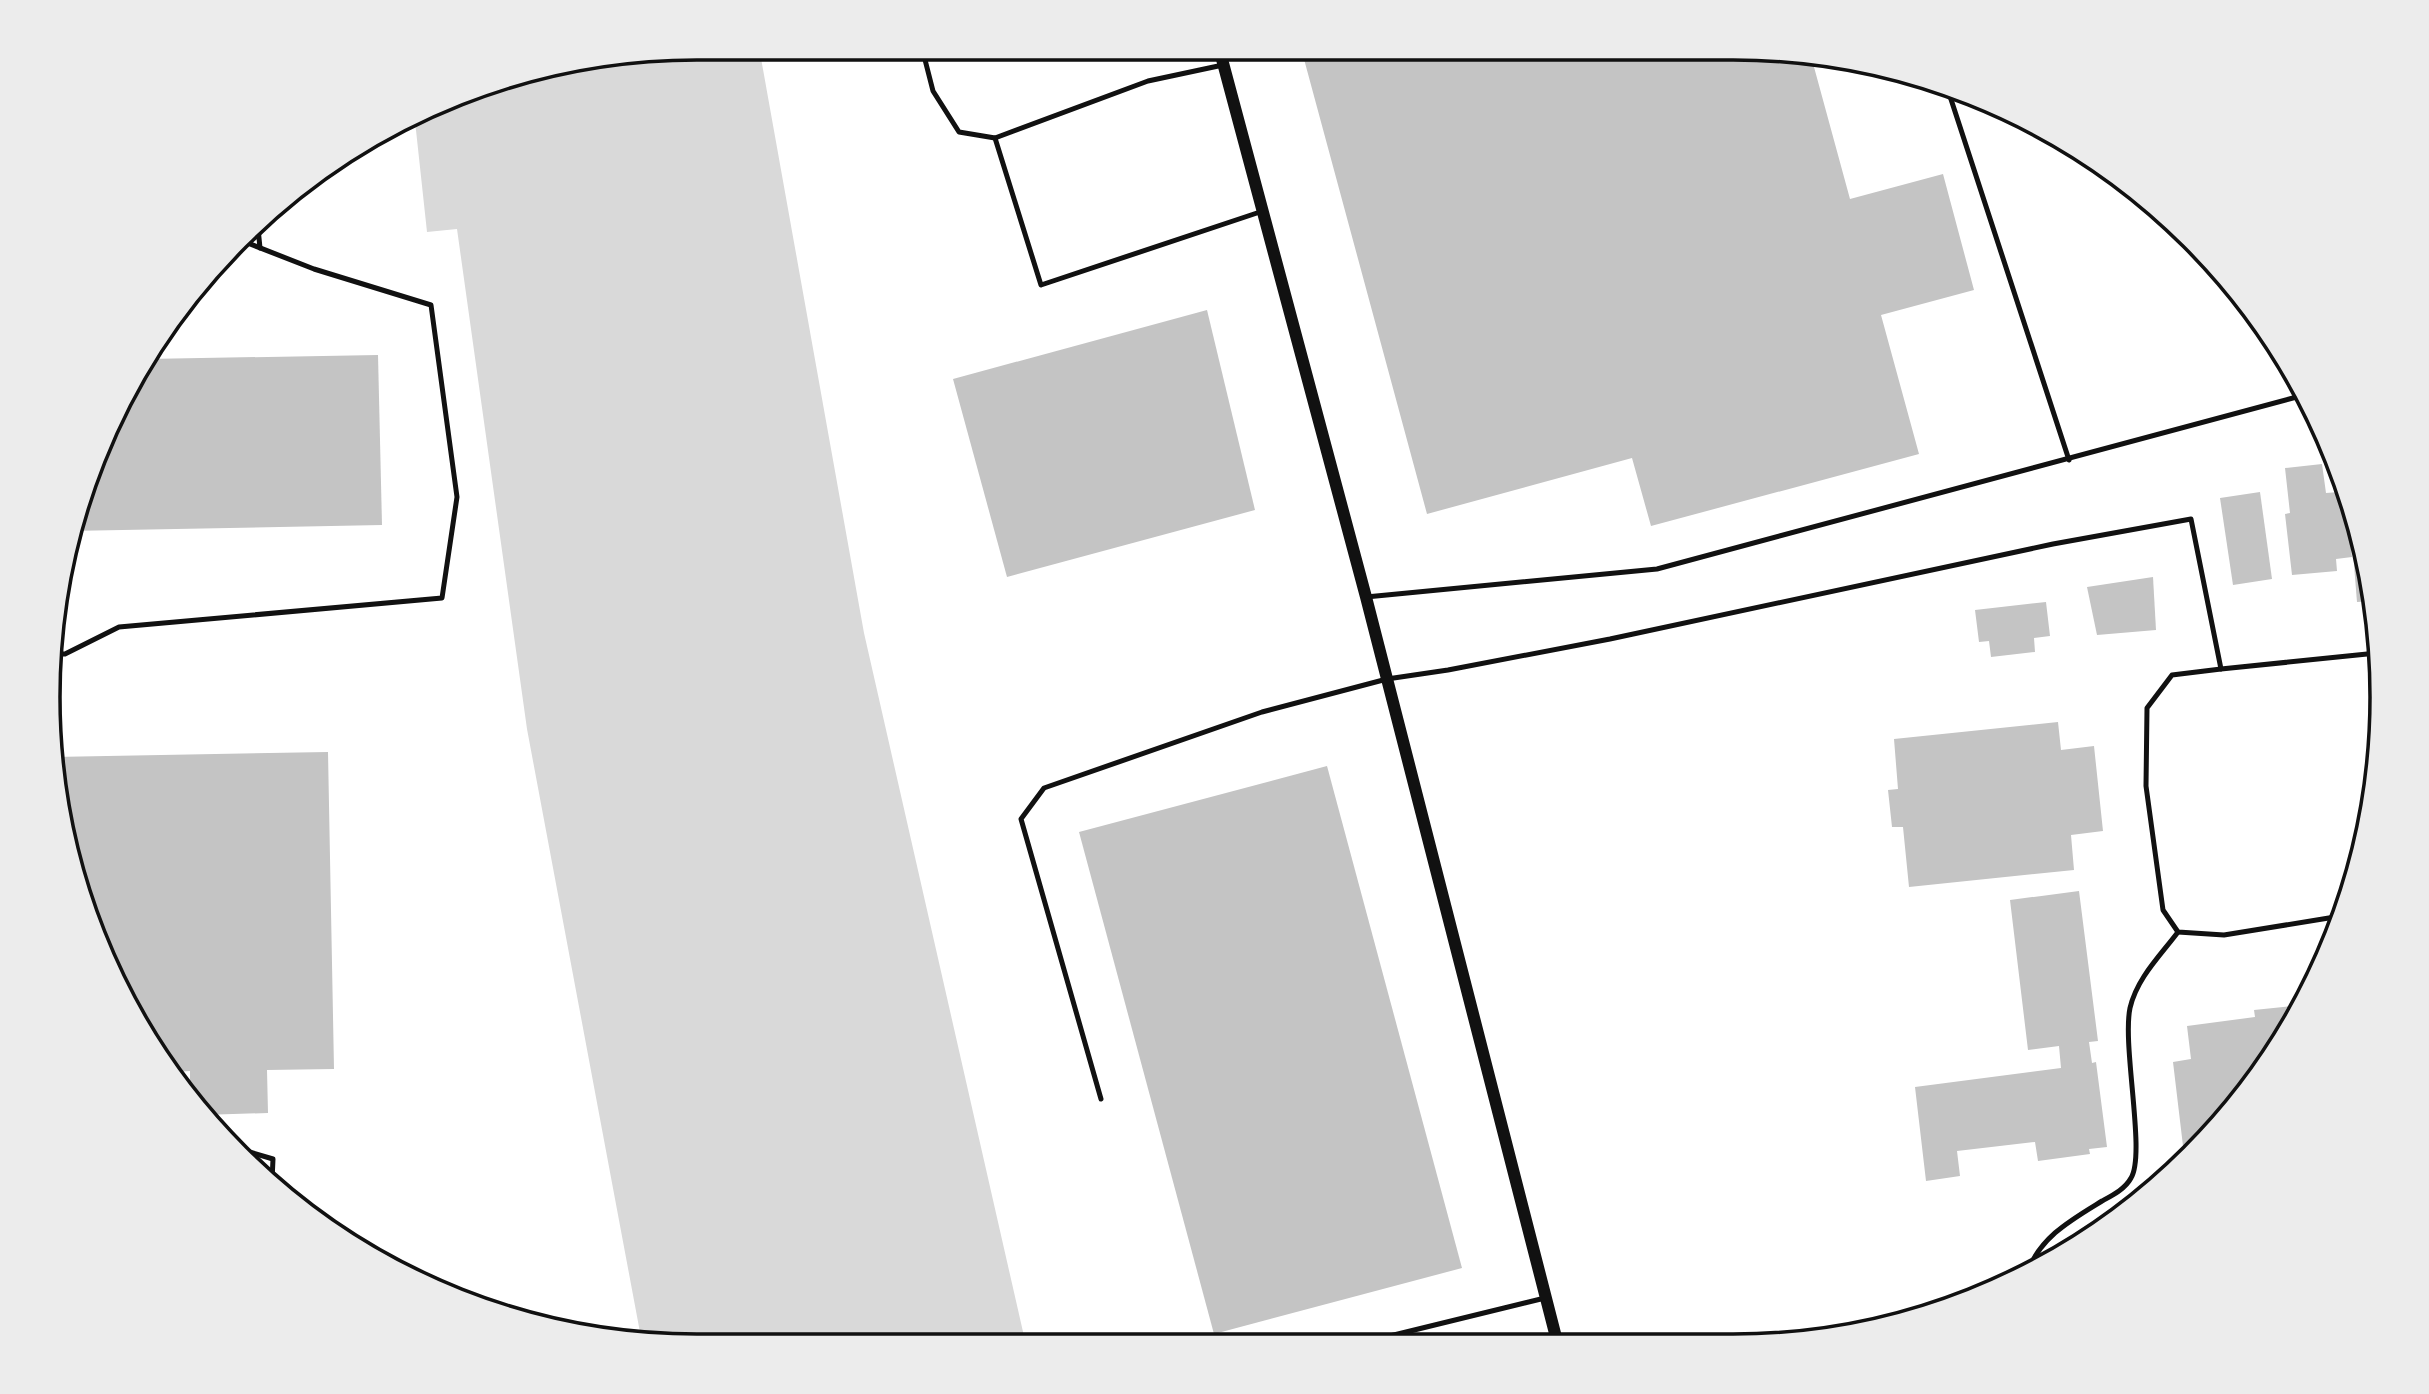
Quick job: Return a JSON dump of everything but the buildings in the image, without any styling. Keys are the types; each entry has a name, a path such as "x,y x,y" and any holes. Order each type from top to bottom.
{"street":[{"path":"1222,60 1367,597 1555,1334"}],"lane":[{"path":"925,60 933,92 959,132 995,138 1152,80 1223,65"},
{"path":"1951,98 2069,460"},
{"path":"995,138 1041,285 1263,211"},
{"path":"259,235 260,248"},
{"path":"61,654 119,627 442,598 457,497 431,305 314,269 249,244"},
{"path":"1367,597 1657,569 2295,398"},
{"path":"1101,1099 1021,819 1044,788 1262,712 1387,679 1610,639 2053,544 2191,519 2221,669"},
{"path":"2178,932 2163,910 2161,896 2146,786 2147,708 2172,675 2368,654"},
{"path":"2178,932 2224,935 2330,918"},
{"path":"2032,1259 2058,1228 2122,1190 2133,1177 2135,1145 2128,1033 2130,1009 2139,981 2178,932"},
{"path":"251,1152 273,1159 272,1172"},
{"path":"1398,1334 1545,1298"}],"shaded area":[{"path":"761,60 864,633 1023,1334 697,1334 640,1332 527,729 457,229 427,232 415,125 492,93 573,72 655,61"}]}
